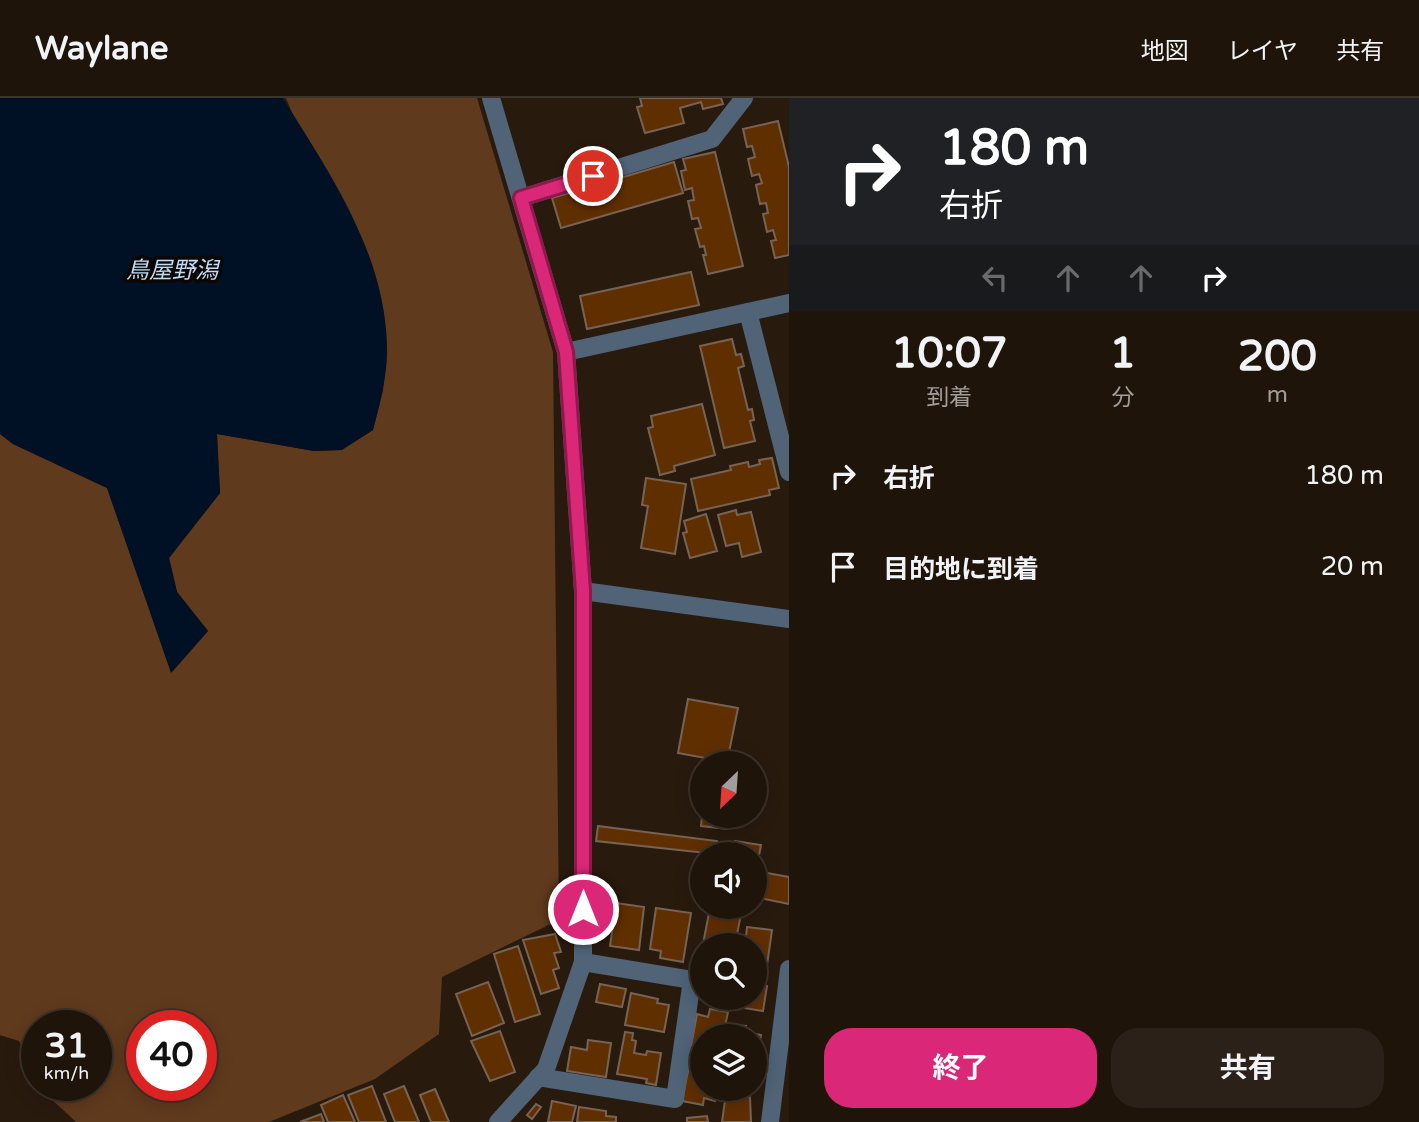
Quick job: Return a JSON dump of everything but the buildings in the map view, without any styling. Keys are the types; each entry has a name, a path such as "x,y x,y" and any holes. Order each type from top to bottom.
{"street":[{"path":"491,98 566,352 583,591 583,962 546,1069 498,1122"},
{"path":"521,198 712,139 744,98"},
{"path":"566,352 789,303"},
{"path":"748,312 789,472"},
{"path":"583,591 789,619"},
{"path":"538,1077 675,1099 692,980 583,962"},
{"path":"771,1122 789,969"}],"shaded area":[{"path":"286,98 477,98 553,352 559,920 442,977 439,1034 375,1079 269,1122 76,1122 53,1101 112,1101 112,1010 21,1010 21,1045 19,1041 0,1035 0,434 13,444 107,488 172,672 208,631 177,592 169,558 220,493 217,434 314,451 341,450 373,430 383,391 387,346"}],"water":[{"name":"鳥屋野潟","path":"0,98 283,98 336,185 366,247 377,279 384,312 387,357 373,430 342,450 314,451 217,434 220,493 169,558 177,592 208,631 171,673 107,488 13,444 0,434"}],"route":[{"path":"583,909 583,591 566,352 521,198 593,176"}]}
